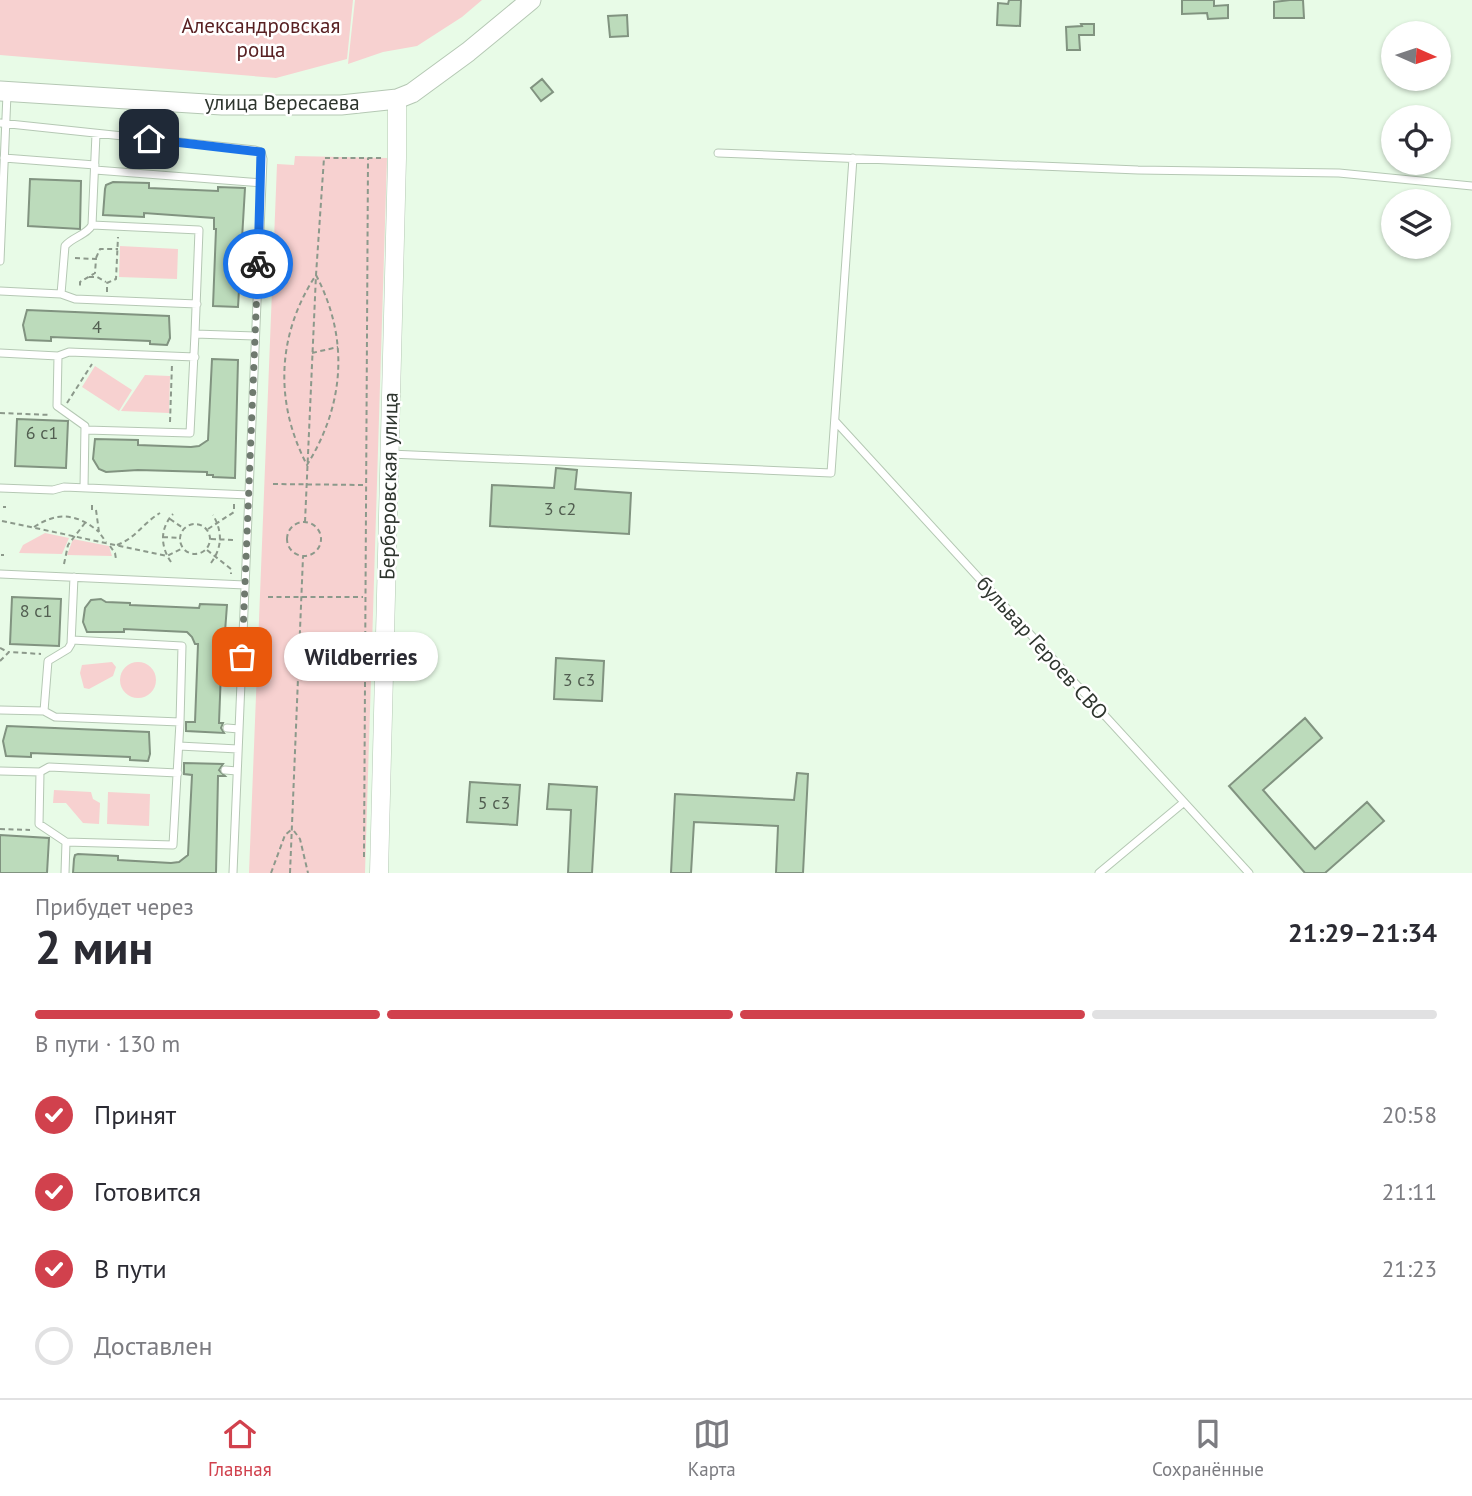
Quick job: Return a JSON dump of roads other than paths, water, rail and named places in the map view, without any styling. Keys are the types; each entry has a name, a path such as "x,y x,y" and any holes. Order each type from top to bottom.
{"main road":[{"name":"улица Вересаева","path":"4,91 222,105 341,105 397,99 412,93 468,52 531,0"}],"street":[{"name":"Берберовская улица","path":"379,873 397,99"}],"lane":[{"path":"0,261 4,91"},
{"path":"3,124 261,152 263,159 233,873"},
{"path":"61,294 65,246 70,240 89,230 92,225 96,134"},
{"path":"718,153 1138,170 1339,173 1472,186"},
{"path":"4,158 262,183"},
{"path":"390,454 831,474 853,158"},
{"path":"86,430 190,433 197,304 198,230 92,225"},
{"path":"0,291 61,294 80,299 197,304"},
{"path":"247,312 256,312"},
{"path":"195,334 255,336"},
{"path":"0,353 58,356 69,352 195,357"},
{"path":"245,355 255,356"},
{"path":"58,356 57,406 83,423 86,430 83,488"},
{"name":"бульвар Героев СВО","path":"836,422 1249,873"},
{"path":"0,488 53,490 64,487 249,495"},
{"path":"0,574 245,585"},
{"path":"44,711 46,666 48,661 70,647 72,640 74,578"},
{"path":"40,772 39,824 66,842 173,845 182,646 72,640"},
{"path":"0,710 44,711 55,716 180,722"},
{"path":"227,728 239,729"},
{"path":"179,746 238,749"},
{"path":"0,771 40,772 49,768 178,773"},
{"path":"225,770 237,771"},
{"path":"1100,873 1183,803"},
{"path":"65,873 66,842"}],"place":[{"name":"Wildberries","path":"242,657"}],"park label":[{"name":"Александровская роща","path":"261,38"}]}
